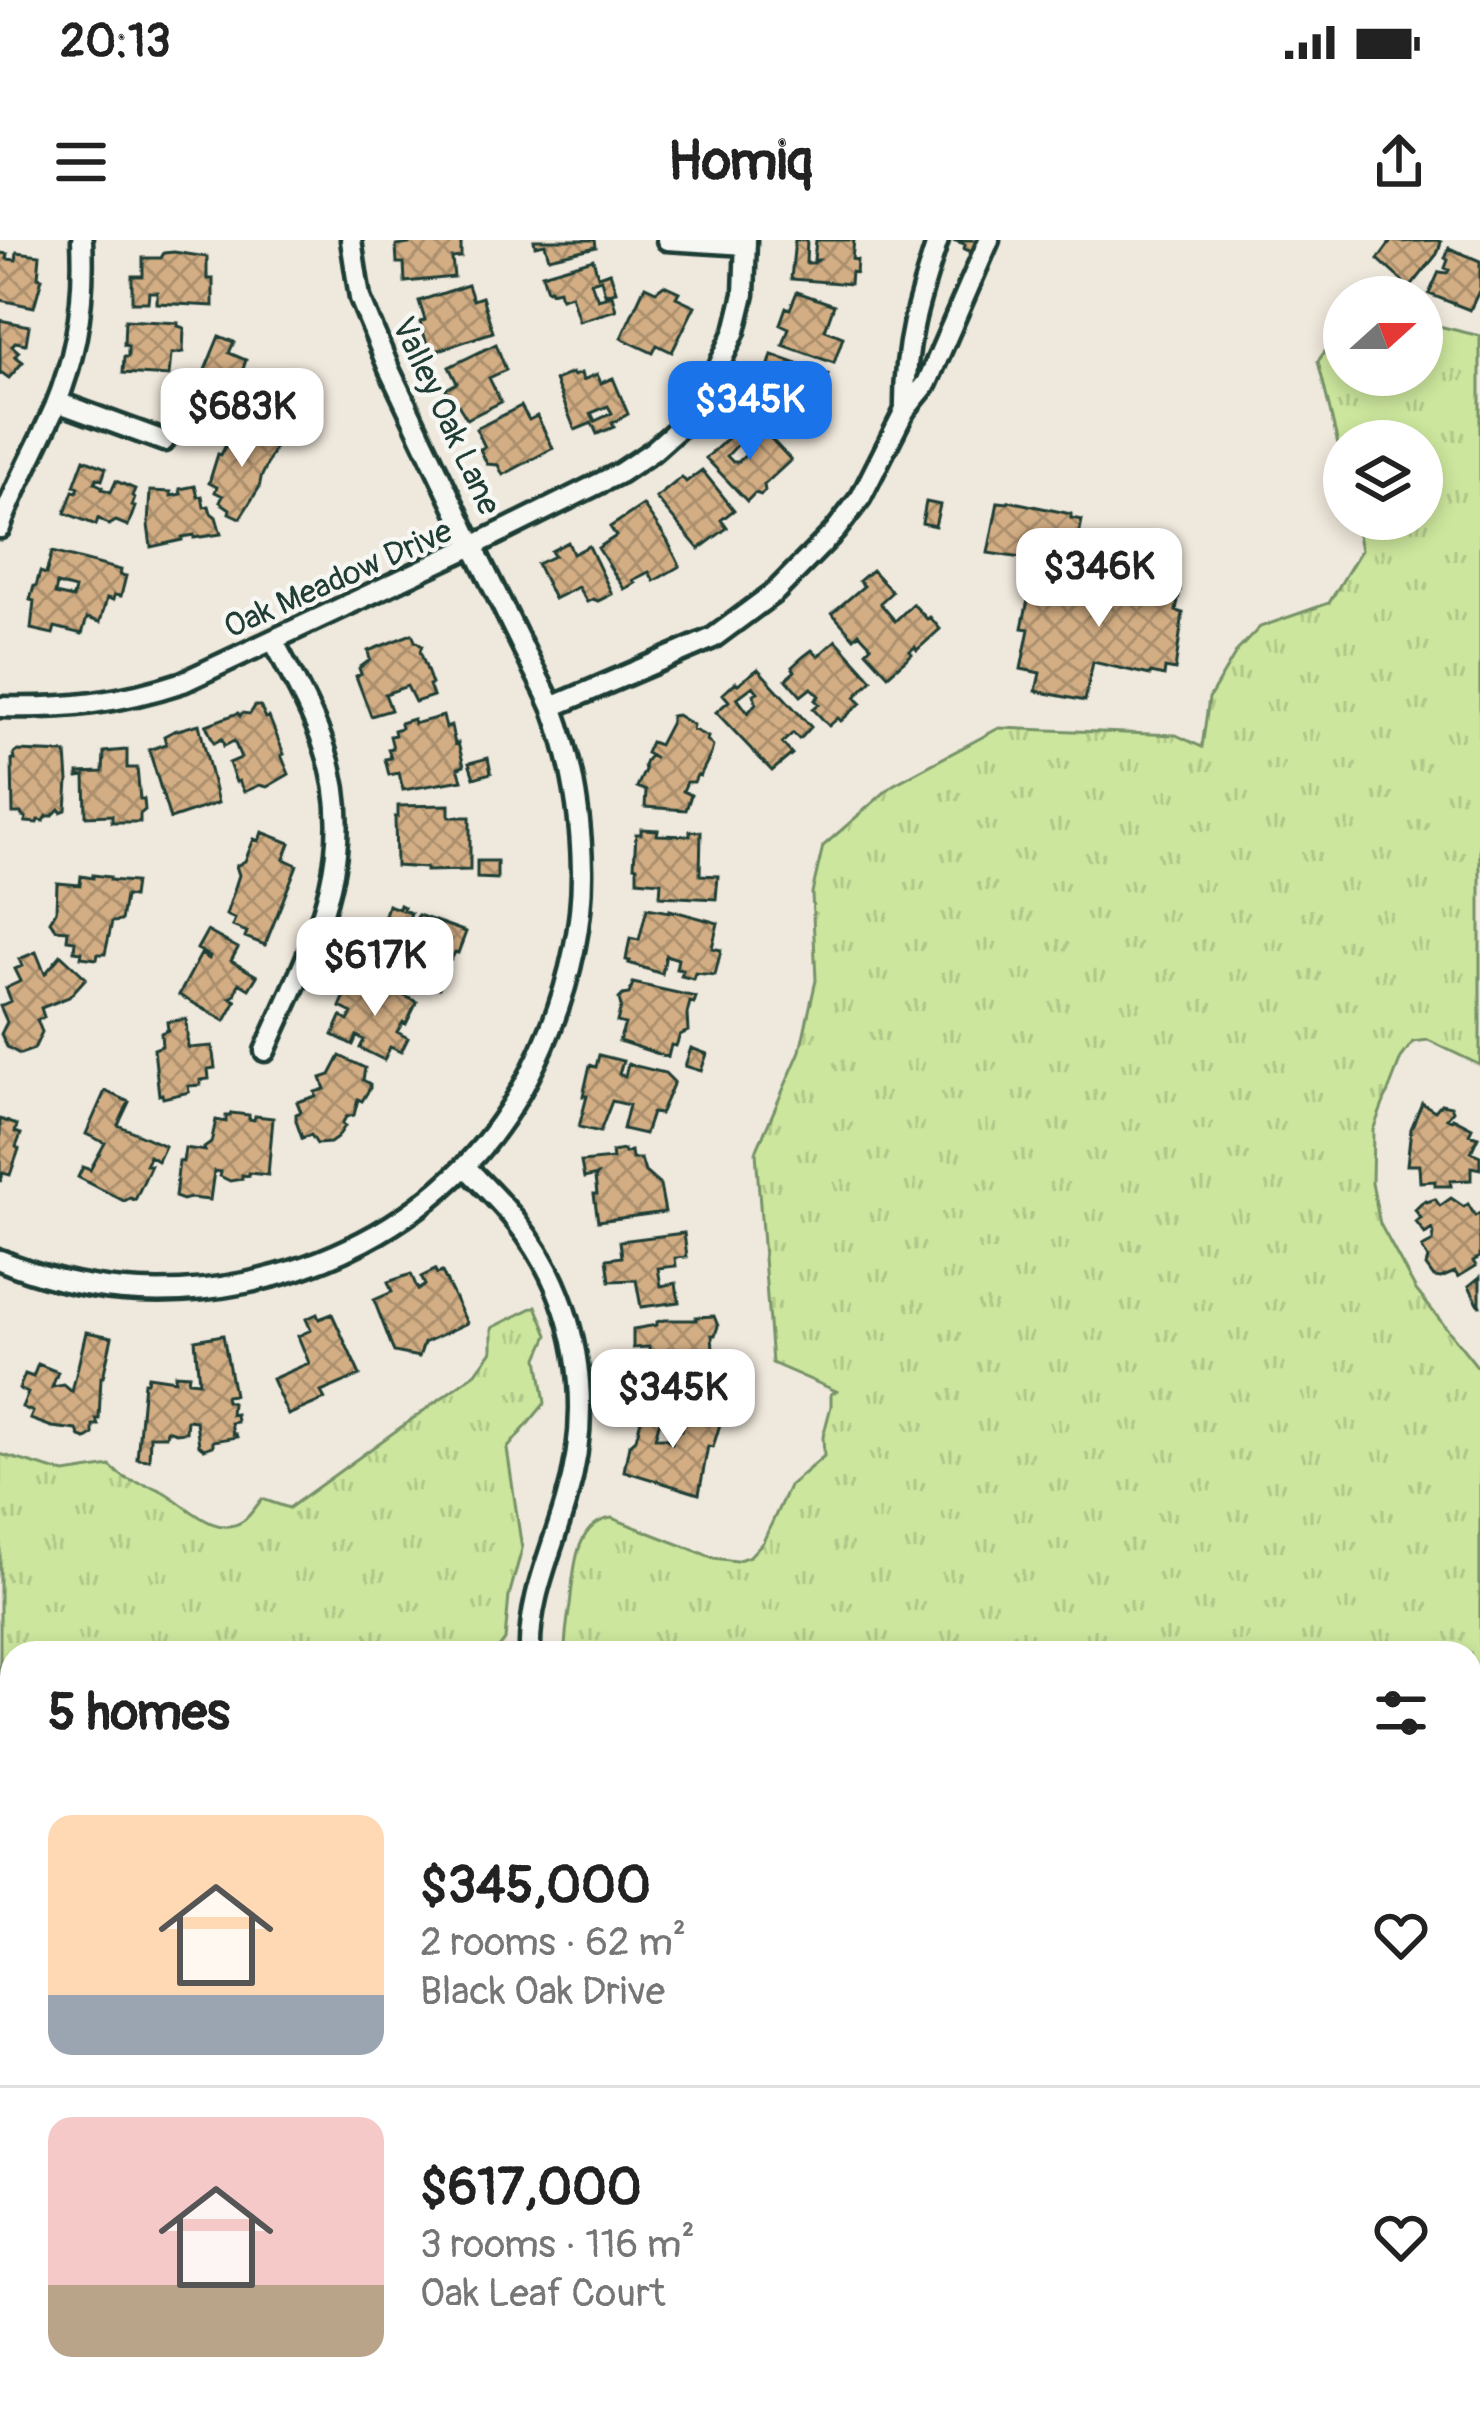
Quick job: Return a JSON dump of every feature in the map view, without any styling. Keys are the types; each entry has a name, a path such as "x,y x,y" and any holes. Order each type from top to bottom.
{"street":[{"path":"0,528 71,361 81,306 82,240"},
{"name":"Valley Oak Lane","path":"351,240 361,298 398,389 473,546"},
{"path":"473,546 620,473 653,451 680,428 718,370 735,332 744,294 746,242 667,240"},
{"path":"905,410 904,377 912,324 938,240"},
{"path":"552,707 713,638 776,592 835,531 861,497 905,410 927,383 989,240"},
{"path":"57,402 164,441"},
{"name":"Oak Meadow Drive","path":"0,707 77,707 140,697 183,682 473,546 552,707 578,806 582,869 580,927 568,981 544,1045 517,1097 465,1166 401,1218 345,1249 257,1281 210,1290 112,1289 0,1260"},
{"path":"265,1052 332,891 338,841 336,795 326,753 273,640"},
{"path":"465,1166 517,1222 556,1288 567,1317 581,1390 568,1493 537,1587 531,1641"}],"green space":[{"path":"1443,327 1480,336 1480,1065 1428,1040 1413,1042 1401,1058 1373,1130 1372,1183 1380,1224 1416,1290 1480,1370 1480,1641 566,1641 578,1552 599,1522 612,1518 714,1558 736,1561 750,1556 763,1542 789,1486 824,1456 823,1437 831,1394 836,1391 772,1363 756,1152 800,1051 816,980 812,893 823,846 893,785 999,728 1176,735 1202,747 1209,698 1237,651 1260,627 1329,603 1361,550 1359,540 1443,540 1443,420 1332,420 1326,396 1443,396"},
{"path":"536,1306 548,1335 538,1358 545,1403 507,1449 522,1549 509,1596 504,1641 0,1641 0,1454 65,1473 110,1466 129,1480 160,1490 211,1523 232,1526 246,1519 262,1499 289,1508 476,1373 492,1351 492,1328"}],"building":[{"path":"409,240 461,240 461,257 452,258 454,277 405,282 404,263 397,263 396,246 409,244"},
{"path":"534,240 595,240 596,247 549,258 545,244 535,246"},
{"path":"795,240 807,240 806,263 814,263 818,260 814,260 816,240 854,240 856,273 851,272 850,284 791,279"},
{"path":"953,240 984,240 979,254"},
{"path":"1392,240 1441,242 1420,276 1397,276 1378,259"},
{"path":"1449,248 1480,261 1480,289 1470,310 1443,299 1443,276 1437,276 1449,270 1445,258"},
{"path":"17,252 40,255 38,277 42,278 34,307 0,300 0,253 16,260"},
{"path":"174,252 207,257 213,306 157,303 157,292 149,292 148,302 132,302 132,276 143,276 143,258"},
{"path":"593,259 598,276 610,272 616,291 605,294 601,279 591,282 595,293 598,299 612,295 616,310 579,321 571,295 561,298 559,290 547,290 542,274"},
{"path":"468,285 473,300 482,297 493,332 430,353 419,301"},
{"path":"664,285 695,306 672,352 657,345 653,353 621,338 645,286 656,291"},
{"path":"797,292 834,305 825,330 843,337 834,363 783,345 789,328 780,324"},
{"path":"0,320 29,326 26,344 12,346 23,362 9,378 0,374"},
{"path":"125,320 178,323 184,328 183,352 171,354 169,376 123,373 124,357 128,357"},
{"path":"219,336 234,342 229,353 246,360 245,375 252,372 266,409 239,422 222,420 225,407 220,391 218,395 198,387"},
{"path":"496,344 506,370 489,378 501,402 467,419 446,389 457,383 449,367"},
{"path":"772,355 828,375 824,385 829,387 807,433 763,416 770,398 781,402 788,383 787,377 778,374 771,396 760,393"},
{"path":"572,373 581,373 583,380 597,374 601,383 613,378 628,414 597,434 592,423 575,430 555,380","holes":["608,406 612,413 595,421 591,413"]},
{"path":"521,406 529,420 537,416 553,448 503,475 498,465 487,464 476,429"},
{"path":"759,426 791,460 764,485 761,495 755,493 747,501 706,458 736,431 743,439 727,456 738,462 753,448 744,439"},
{"path":"274,429 276,445 259,488 240,518 229,513 220,502 223,496 215,492 217,487 209,483 225,447 224,434 233,433 236,449 246,454 253,431"},
{"path":"84,459 106,468 102,480 97,478 95,483 102,489 111,492 116,481 135,489 128,526 116,521 109,525 98,518 96,525 65,513 79,487 74,486"},
{"path":"702,470 734,510 721,520 727,528 699,549 656,498 682,477 686,482"},
{"path":"195,486 204,507 209,506 216,517 221,534 182,537 151,547 150,491 171,492 171,496"},
{"path":"926,502 940,505 935,526 922,523"},
{"path":"998,502 1082,520 1073,566 988,553"},
{"path":"643,505 680,566 654,581 649,572 624,589 598,548 616,536 610,527"},
{"path":"568,542 573,554 589,546 612,594 587,602 578,587 554,599 537,564"},
{"path":"52,552 121,570 120,575 126,576 121,596 107,598 100,622 87,618 82,634 55,627 53,634 31,629 34,601 30,600 40,572 46,574","holes":["57,584 75,589 73,598 55,594"]},
{"path":"1068,566 1180,590 1176,611 1183,613 1175,670 1165,668 1164,676 1150,675 1093,662 1085,701 1036,691 1040,673 1021,669 1029,629 1022,628 1028,600 1035,602 1039,581 1051,584 1053,575 1066,577"},
{"path":"872,570 892,592 880,603 895,621 913,604 940,629 888,675 866,651 871,646 859,633 854,638 832,613 864,586 859,581"},
{"path":"412,634 422,646 433,696 415,702 407,686 385,694 391,710 371,716 356,676 361,674 359,668 370,660 368,651"},
{"path":"836,640 872,680 855,697 861,703 829,726 813,709 819,696 811,688 801,696 786,679 803,657 812,650 818,656"},
{"path":"758,669 811,727 799,739 793,733 782,743 792,754 772,771 716,712 729,701 723,694","holes":["753,686 758,692 756,703 748,713 737,698"]},
{"path":"255,706 269,717 289,774 267,787 244,792 229,763 241,758 234,741 224,746 222,739 214,743 206,725 238,713 250,714"},
{"path":"677,715 708,737 711,754 700,776 687,782 683,791 691,795 686,810 645,807 646,791 637,787 647,759 656,758 646,753 651,742 659,745 671,716"},
{"path":"443,716 458,743 462,780 403,790 399,773 389,775 385,759 391,758 390,736 401,728 400,723"},
{"path":"199,724 218,803 170,819 149,750 166,744 164,736"},
{"path":"127,750 127,768 137,768 140,799 144,799 140,822 112,822 112,815 86,816 85,776 78,777 78,773 103,772 104,752"},
{"path":"18,751 66,753 66,810 59,809 37,823 25,822 21,813 13,813 12,760"},
{"path":"488,758 491,773 474,778 469,763"},
{"path":"449,805 449,817 470,817 470,870 396,866 398,806"},
{"path":"641,829 658,830 657,835 701,832 700,875 718,876 716,899 660,896 661,882 637,880 636,834"},
{"path":"262,832 290,843 284,859 297,865 265,945 245,937 247,932 232,926 235,919 226,915 239,875 236,866 245,861"},
{"path":"477,861 497,861 497,879 477,878"},
{"path":"81,876 135,882 133,897 125,896 121,921 112,922 105,954 98,954 97,959 81,957 82,952 74,951 75,941 67,940 68,930 56,929 50,921 56,911 57,883 80,885"},
{"path":"388,905 404,907 411,913 407,923 414,926 418,915 466,932 458,953 443,963 439,988 408,977 416,956 400,949 393,967 369,960 376,923"},
{"path":"647,908 718,923 712,948 721,950 715,975 681,976 683,970 676,969 678,959 666,955 662,974 629,963 630,938 639,940"},
{"path":"207,931 238,948 231,961 257,976 249,989 239,983 225,1021 179,995 201,954 209,959 197,949"},
{"path":"36,952 45,974 61,955 86,978 69,997 41,1008 44,1017 37,1020 42,1032 34,1049 20,1054 7,1047 1,1034 7,1022 0,1006 11,1001 6,988 21,981 15,969 22,966 19,959"},
{"path":"369,979 417,1002 397,1032 408,1038 401,1052 390,1047 384,1060 360,1048 364,1040 357,1036 353,1045 333,1035 341,1017 348,1021 352,1013 340,1007 348,988 361,995"},
{"path":"633,983 696,997 687,1014 688,1031 680,1035 676,1046 671,1045 668,1057 619,1041 625,1024 617,1022 619,999 629,994"},
{"path":"186,1019 188,1048 212,1046 215,1068 208,1069 209,1079 200,1080 200,1085 188,1086 189,1092 163,1098 154,1049 162,1046 161,1033 168,1030 167,1022"},
{"path":"691,1048 707,1054 701,1071 685,1066"},
{"path":"599,1055 623,1061 619,1074 625,1076 628,1064 665,1073 674,1082 660,1114 652,1113 645,1134 623,1129 629,1105 612,1101 600,1132 579,1127 590,1065 596,1067"},
{"path":"340,1056 365,1068 363,1080 370,1088 362,1101 358,1099 354,1115 346,1117 337,1138 317,1144 311,1135 302,1138 296,1121 301,1112 297,1102 325,1089 321,1078 330,1075"},
{"path":"105,1091 129,1102 118,1125 165,1146 158,1161 149,1156 146,1165 151,1165 135,1200 124,1201 78,1177 83,1167 90,1170 105,1143 86,1134"},
{"path":"1422,1103 1435,1111 1441,1104 1451,1106 1447,1118 1472,1128 1469,1134 1478,1137 1471,1152 1480,1156 1480,1169 1471,1167 1471,1180 1435,1186 1435,1181 1420,1182 1419,1165 1407,1165 1411,1129"},
{"path":"231,1113 254,1120 255,1116 273,1118 268,1175 249,1173 230,1181 214,1171 210,1200 175,1197 185,1148 205,1151 216,1120 226,1122"},
{"path":"0,1119 17,1125 15,1132 21,1134 10,1175 3,1173 0,1182"},
{"path":"631,1151 632,1159 641,1159 645,1172 660,1185 665,1212 598,1221 597,1175 584,1178 581,1162 613,1159 612,1152"},
{"path":"1451,1198 1464,1207 1468,1204 1475,1216 1480,1213 1480,1257 1473,1261 1476,1266 1458,1277 1455,1272 1434,1277 1422,1248 1433,1242 1434,1233 1432,1229 1425,1234 1416,1222 1421,1218 1415,1210 1425,1200 1435,1199 1440,1206"},
{"path":"684,1233 687,1257 675,1258 676,1266 658,1268 661,1286 676,1283 679,1302 641,1307 636,1280 610,1281 607,1259 622,1257 620,1241"},
{"path":"442,1272 467,1323 424,1343 419,1357 394,1352 374,1300 392,1292 388,1282 411,1274 418,1290 425,1285 421,1277"},
{"path":"1480,1277 1480,1307 1469,1286"},
{"path":"317,1314 319,1319 332,1314 360,1375 321,1392 325,1399 288,1415 272,1379 309,1363 298,1336 311,1330 306,1319"},
{"path":"714,1316 718,1326 712,1335 714,1364 710,1368 726,1367 727,1385 673,1389 673,1385 654,1382 653,1365 660,1365 660,1360 650,1361 649,1347 633,1348 633,1329 664,1320"},
{"path":"86,1332 112,1337 101,1377 98,1425 93,1425 93,1435 86,1439 77,1430 30,1419 33,1412 22,1407 28,1393 19,1389 25,1374 33,1377 38,1364 58,1372 52,1387 64,1385 72,1392"},
{"path":"223,1335 234,1395 225,1396 232,1403 231,1415 236,1414 237,1422 231,1423 237,1437 213,1441 213,1446 204,1449 199,1445 196,1421 187,1420 186,1432 167,1430 166,1436 150,1436 149,1460 137,1459 148,1376 175,1380 175,1374 189,1375 188,1381 199,1382 195,1340"},
{"path":"644,1408 662,1413 655,1438 672,1443 686,1413 721,1421 713,1447 708,1446 699,1494 624,1471"}]}
